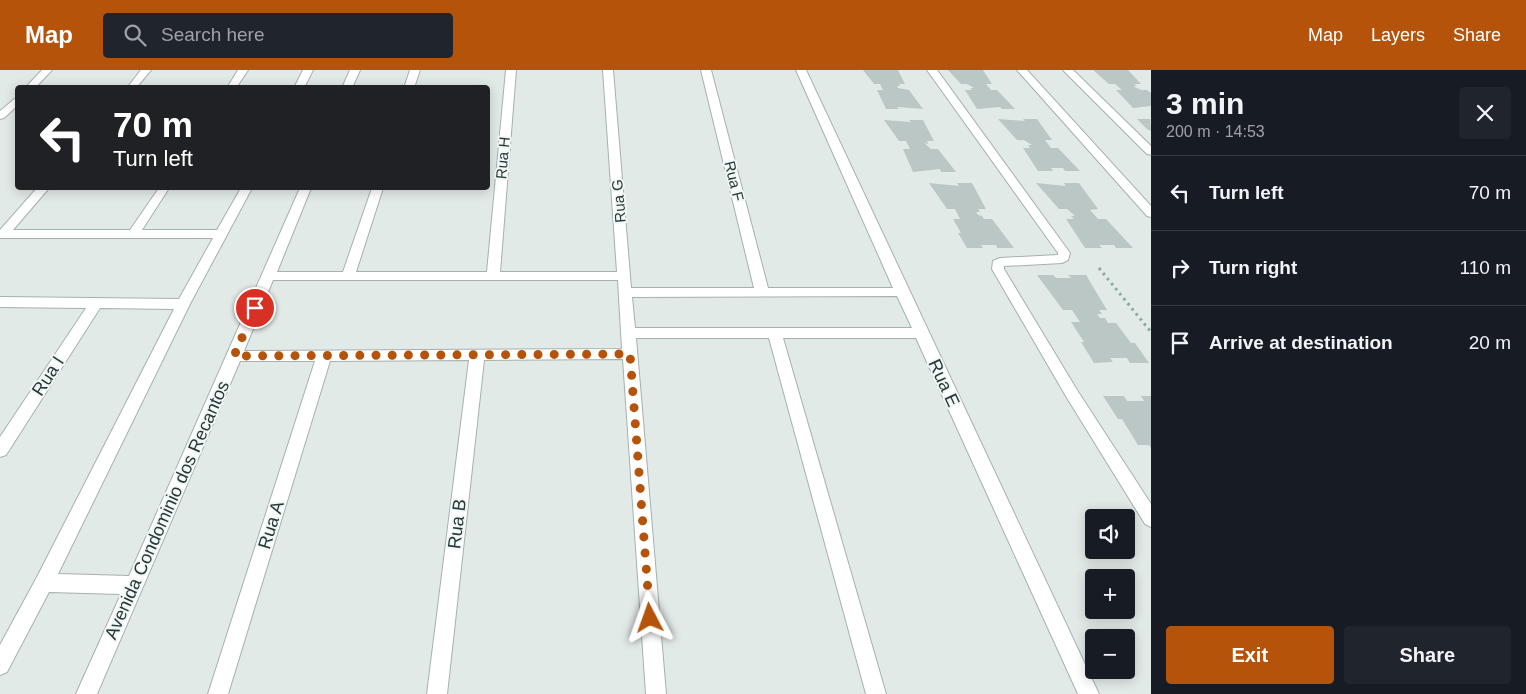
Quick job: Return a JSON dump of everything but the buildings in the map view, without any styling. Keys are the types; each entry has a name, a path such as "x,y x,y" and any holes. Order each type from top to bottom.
{"street":[{"path":"32,85 47,70"},
{"path":"133,85 146,70"},
{"path":"233,85 243,70"},
{"path":"300,85 308,70"},
{"path":"348,85 354,70"},
{"path":"410,85 415,70"},
{"name":"Rua H","path":"493,276 511,70"},
{"name":"Rua G","path":"608,70 656,694"},
{"name":"Rua F","path":"706,70 762,292"},
{"name":"Rua E","path":"801,70 1089,694"},
{"path":"932,70 1064,254 1062,259 1000,262 998,269 1072,394 1151,519"},
{"path":"1022,70 1151,214"},
{"path":"1068,70 1151,152"},
{"path":"0,116 15,102"},
{"path":"1,234 41,190"},
{"path":"133,235 163,190"},
{"path":"0,665 44,583 183,304 245,190"},
{"name":"Avenida Condominio dos Recantos","path":"86,694 269,276 304,190"},
{"path":"348,276 375,190"},
{"path":"1,234 222,234"},
{"path":"269,276 625,276"},
{"path":"626,293 902,292"},
{"path":"0,302 183,304"},
{"name":"Rua I","path":"0,450 96,303"},
{"path":"628,333 921,333"},
{"path":"775,333 876,694"},
{"path":"234,356 630,354"},
{"name":"Rua B","path":"437,694 477,355"},
{"name":"Rua A","path":"218,694 324,356"},
{"path":"44,583 135,585"}],"path":[{"path":"1099,268 1151,332"}],"route":[{"path":"255,308 234,356 630,354 650,618"}]}
